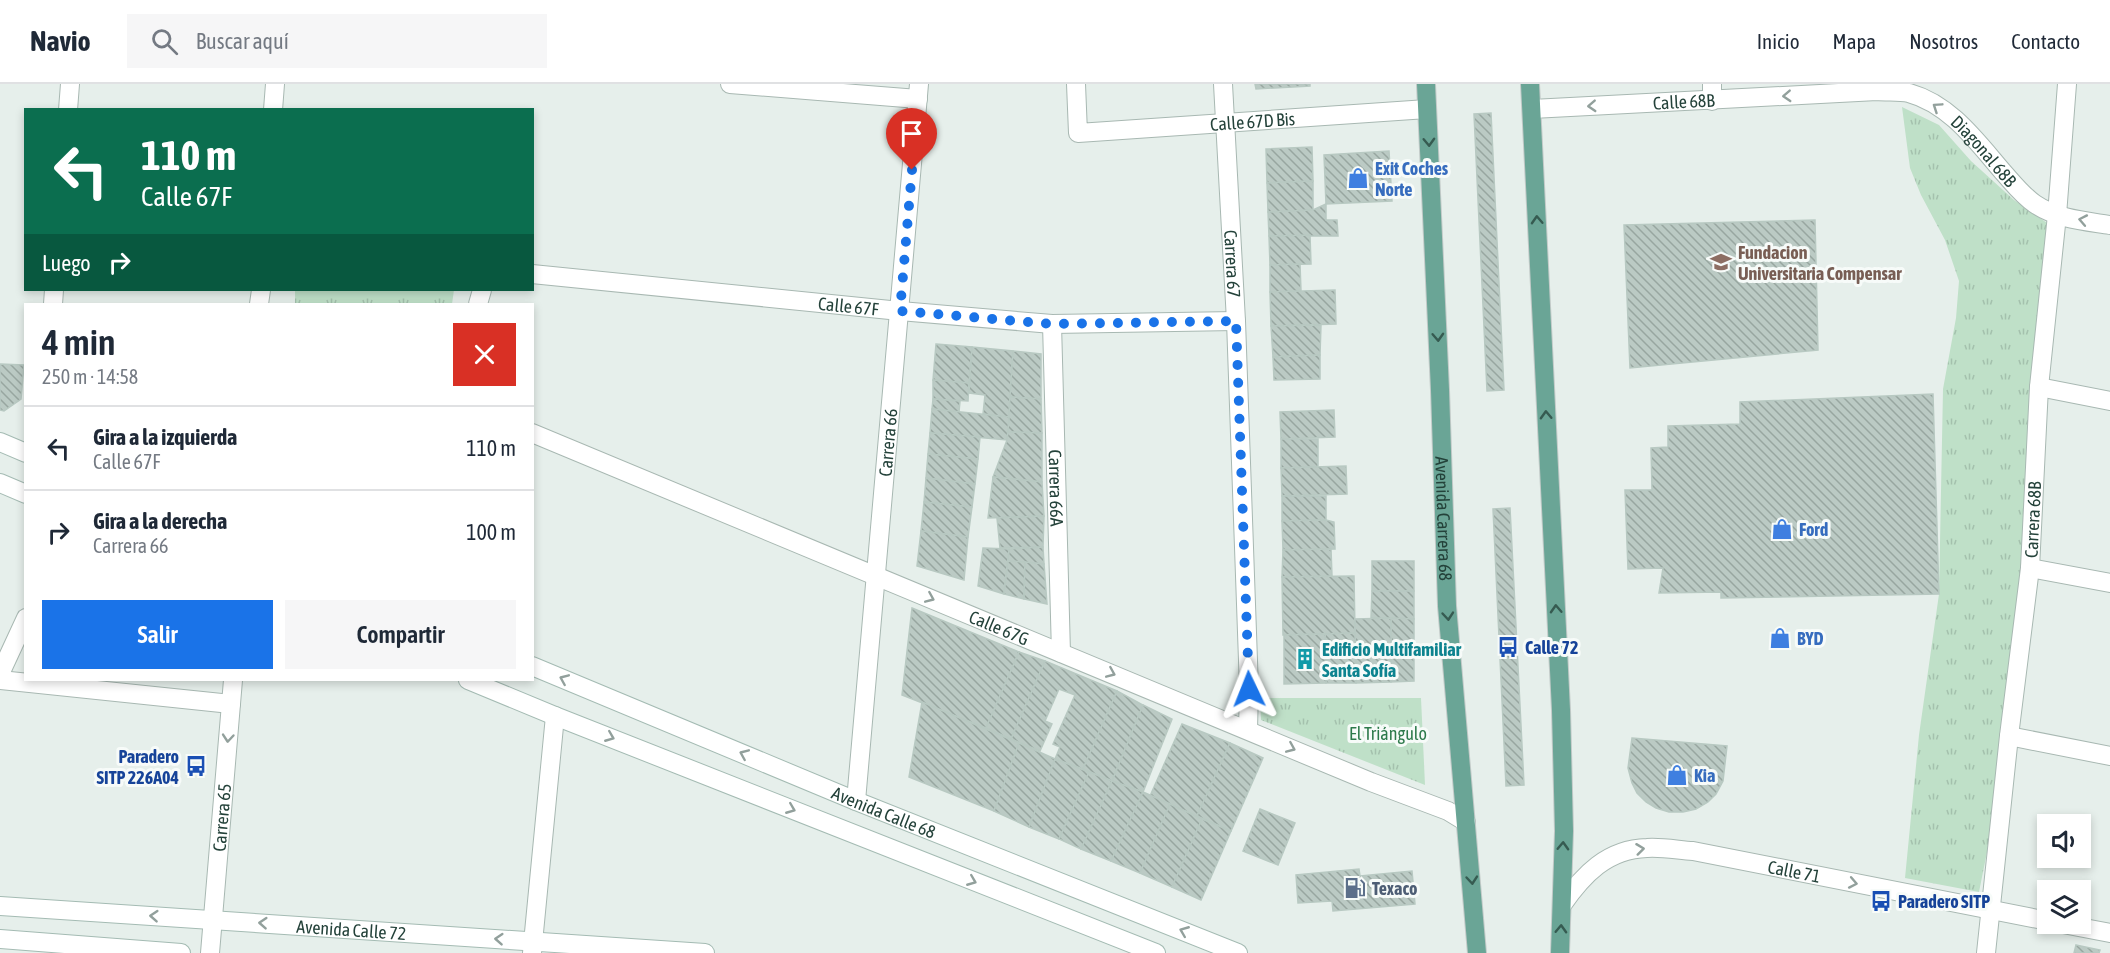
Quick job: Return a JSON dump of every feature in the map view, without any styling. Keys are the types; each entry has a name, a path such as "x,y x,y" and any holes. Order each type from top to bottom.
{"main road":[{"name":"Avenida Carrera 68","path":"1426,84 1447,606 1477,953"},
{"path":"1530,84 1561,710 1564,831 1560,953"}],"street":[{"path":"68,108 70,84"},
{"path":"273,108 275,84"},
{"path":"730,84 919,92"},
{"name":"Calle 67D Bis","path":"1076,84 1078,133 1427,110"},
{"name":"Carrera 67","path":"1223,84 1236,321 1249,689 1248,730"},
{"name":"Carrera 68B","path":"1986,953 2030,568 2039,387 2057,215 2067,84"},
{"name":"Carrera 66","path":"856,801 919,92"},
{"name":"Calle 68B","path":"1532,109 1712,92 1908,93"},
{"name":"Diagonal 68B","path":"1908,93 1929,101 1951,116 1971,134 2019,190 2036,205 2057,215 2110,225"},
{"name":"Calle 67F","path":"534,274 1052,324 1236,321"},
{"name":"Carrera 66A","path":"1052,324 1061,653"},
{"path":"2039,387 2110,401"},
{"name":"Calle 67G","path":"534,434 1371,782 1448,811 1466,822"},
{"path":"0,442 24,452"},
{"path":"0,483 24,493"},
{"path":"2030,568 2110,583"},
{"path":"0,674 24,622"},
{"name":"Avenida Calle 68","path":"534,667 856,801 1238,953"},
{"path":"0,680 231,704"},
{"name":"Carrera 65","path":"210,953 233,681"},
{"name":"Avenida Calle 68","path":"470,681 1154,953"},
{"path":"533,947 555,716"},
{"path":"2009,736 2110,756"},
{"name":"Calle 71","path":"1562,905 1575,887 1598,863 1620,852 1646,848 1693,851 2037,919"},
{"name":"Avenida Calle 72","path":"0,906 213,920 533,947 705,953"},
{"path":"2091,929 2110,933"},
{"path":"0,939 181,953"}],"green space":[{"path":"1902,107 1939,125 1971,161 2014,200 2050,225 2023,568 1989,842 1979,892 1905,878 1919,735 1939,594 1943,389 1956,318 1959,281 1945,240 1921,195 1910,168"},
{"path":"295,291 454,291 452,303 295,303"},
{"name":"El Triángulo","path":"1260,698 1421,698 1425,785 1261,720"}],"building":[{"path":"1255,84 1310,84 1310,86 1256,89"},
{"path":"1491,113 1504,390 1487,391 1474,114"},
{"path":"1312,147 1313,181 1267,183 1266,149"},
{"name":"Exit Coches Norte","path":"1389,151 1392,201 1326,204 1324,155"},
{"path":"1313,181 1313,210 1268,212 1267,183"},
{"path":"1326,204 1326,220 1337,220 1338,236 1269,236 1268,212 1313,210"},
{"name":"Fundacion Universitaria Compensar","path":"1815,220 1818,350 1630,368 1624,225"},
{"path":"1310,235 1311,264 1270,265 1269,236"},
{"path":"1300,264 1301,291 1270,292 1270,265"},
{"path":"1335,290 1336,324 1271,326 1270,292"},
{"path":"1321,325 1320,355 1273,357 1271,326"},
{"path":"936,344 972,347 969,383 933,380"},
{"path":"972,347 1013,351 1009,417 983,414 985,395 969,393"},
{"path":"1013,351 1041,354 1041,399 1010,397"},
{"path":"1320,355 1320,379 1274,380 1273,357"},
{"path":"0,364 24,365 21,399 4,411 0,410"},
{"path":"933,380 969,383 968,401 933,399"},
{"name":"Ford","path":"1933,394 1939,594 1721,598 1721,592 1659,593 1663,568 1628,569 1625,490 1652,490 1651,448 1668,447 1668,426 1740,424 1740,402"},
{"path":"1010,397 1041,399 1042,433 1008,432"},
{"path":"933,399 960,401 959,412 932,409"},
{"path":"932,409 1009,417 1007,440 930,433"},
{"path":"1334,410 1335,437 1281,439 1280,412"},
{"path":"1008,432 1042,433 1042,482 993,477"},
{"path":"930,433 980,437 978,459 928,454"},
{"path":"1281,439 1318,439 1318,467 1281,468"},
{"path":"928,454 978,459 975,484 926,478"},
{"path":"1346,466 1347,494 1282,496 1281,468"},
{"path":"993,477 1042,482 1044,516 988,518"},
{"path":"926,478 975,484 972,507 924,502"},
{"path":"1282,496 1326,496 1326,520 1282,521"},
{"path":"924,502 972,507 968,537 921,531"},
{"name":"Calle 72","path":"1510,508 1524,785 1506,786 1493,509"},
{"path":"1044,516 1043,547 1000,548 997,518"},
{"path":"1326,520 1334,522 1335,549 1283,550 1282,521"},
{"path":"921,531 968,537 964,580 917,566"},
{"path":"1043,547 1044,564 1008,561 1009,549"},
{"path":"983,548 1009,549 1004,594 978,586"},
{"path":"1331,549 1332,576 1282,577 1283,550"},
{"path":"1008,561 1025,562 1024,599 1004,594"},
{"path":"1372,561 1414,561 1414,591 1372,591"},
{"path":"1025,562 1044,564 1047,604 1024,599"},
{"path":"1354,576 1355,633 1283,635 1282,577"},
{"path":"1372,591 1414,591 1414,619 1371,618"},
{"path":"912,608 1019,652 986,728 902,695"},
{"path":"1391,618 1414,619 1414,649 1391,649"},
{"path":"1391,618 1391,682 1356,683 1355,619"},
{"path":"1355,633 1356,683 1326,683 1325,634"},
{"name":"Edificio Multifamiliar Santa Sofía","path":"1325,634 1326,683 1284,684 1284,635"},
{"path":"1391,649 1414,649 1414,681 1391,682"},
{"path":"1019,652 1045,661 1011,739 986,728"},
{"path":"1045,661 1117,691 1083,769 1055,759 1060,747 1053,744 1075,695 1059,689 1045,721 1052,724 1040,751 1011,739"},
{"path":"1117,691 1143,705 1112,781 1083,769"},
{"path":"922,702 1019,743 994,811 909,777"},
{"path":"1143,705 1172,719 1143,792 1112,781"},
{"path":"1182,724 1230,743 1197,816 1150,796"},
{"name":"Kia","path":"1632,738 1727,746 1723,781 1716,794 1696,809 1683,812 1669,812 1646,802 1637,793 1628,768"},
{"path":"1019,743 1055,759 1029,827 994,811"},
{"path":"1230,743 1263,758 1231,831 1197,816"},
{"path":"1055,759 1089,772 1059,839 1029,827"},
{"path":"1089,772 1112,781 1081,849 1059,839"},
{"path":"1112,781 1143,792 1111,861 1081,849"},
{"path":"1143,792 1170,804 1140,873 1111,861"},
{"path":"1170,804 1202,819 1172,887 1140,873"},
{"path":"1260,809 1295,823 1278,865 1243,851"},
{"path":"1202,819 1231,831 1201,900 1172,887"},
{"name":"Texaco","path":"1359,869 1360,876 1412,871 1415,904 1333,911 1332,901 1298,903 1296,875"},
{"path":"2076,945 2100,950 2099,953 2074,953"}],"place":[{"name":"Exit Coches Norte","path":"1358,178"},
{"name":"Fundacion Universitaria Compensar","path":"1721,262"},
{"name":"Ford","path":"1782,529"},
{"name":"BYD","path":"1780,638"},
{"name":"Calle 72","path":"1508,647"},
{"name":"Edificio Multifamiliar Santa Sofía","path":"1305,659"},
{"name":"Paradero SITP 226A04","path":"196,766"},
{"name":"Kia","path":"1677,775"},
{"name":"Texaco","path":"1355,888"},
{"name":"Paradero SITP","path":"1881,901"}],"route":[{"path":"912,170 900,311 1052,324 1236,321 1249,689"}]}
